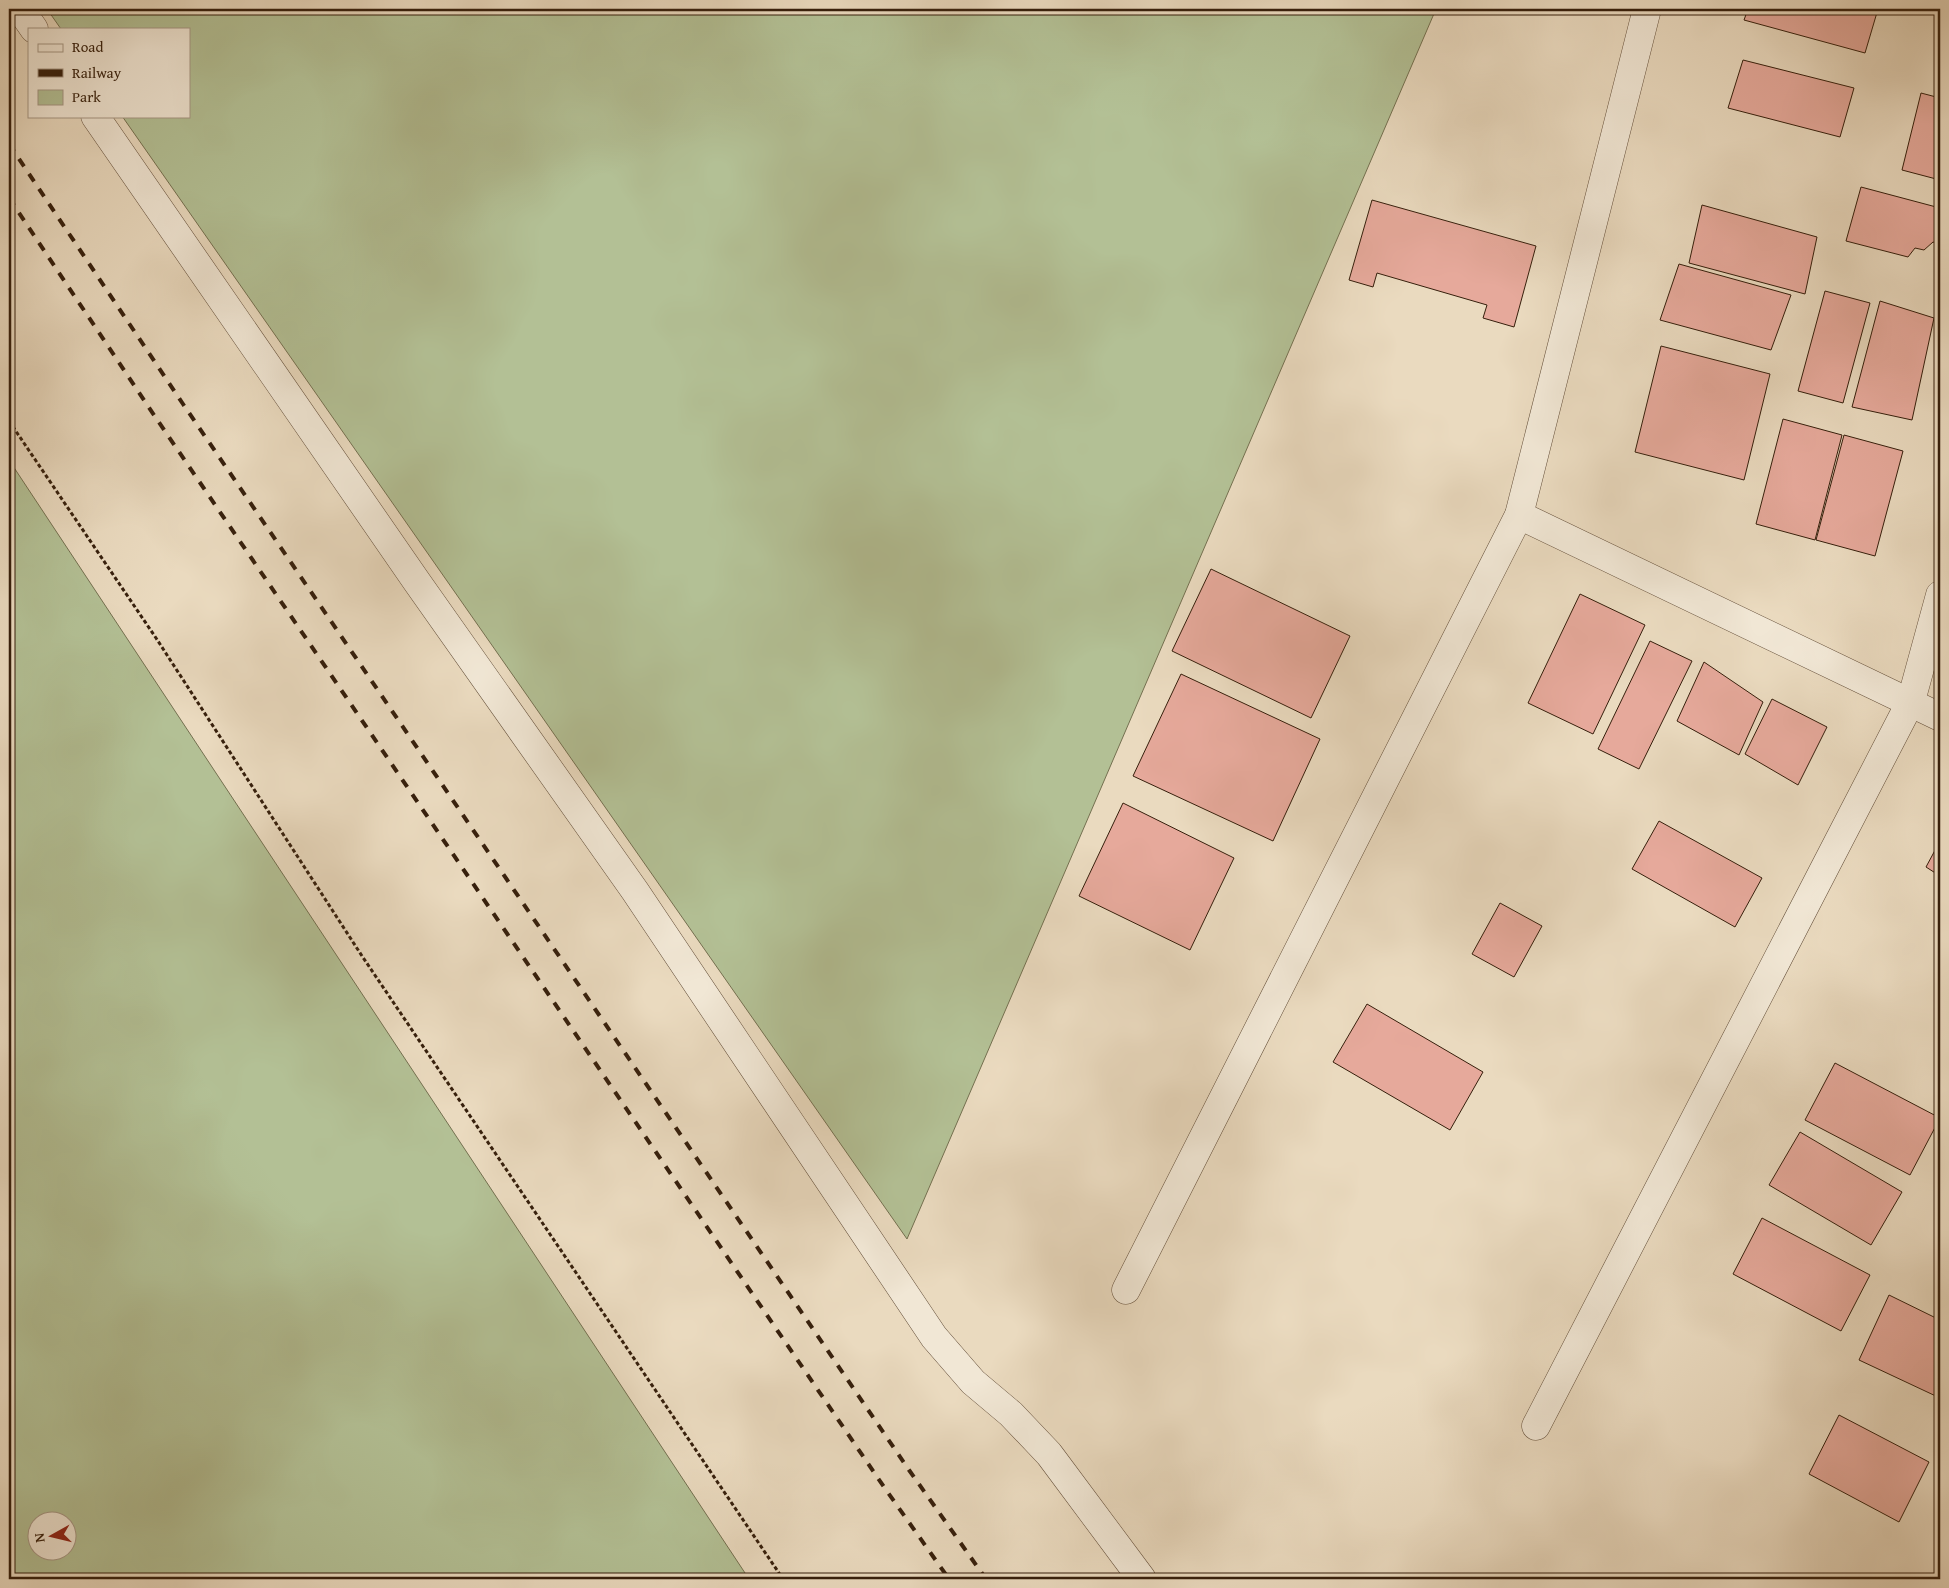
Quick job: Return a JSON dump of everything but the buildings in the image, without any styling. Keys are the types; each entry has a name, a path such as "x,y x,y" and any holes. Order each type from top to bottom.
{"street":[{"path":"20,9 33,28"},
{"path":"1126,1290 1519,515 1647,9"},
{"path":"96,118 412,574 635,890 934,1337 973,1382 1011,1414 1049,1454 1142,1579"},
{"path":"1519,515 1940,717"},
{"path":"1536,1426 1911,702 1940,595"}],"path":[{"path":"9,421 156,638 367,964 783,1579"}],"green space":[{"path":"47,9 1436,9 907,1239 123,118 190,118 190,28 60,28"},
{"path":"9,460 749,1579 9,1579"}],"railway":[{"path":"9,144 183,404 909,1470 986,1579"},
{"path":"9,198 158,421 884,1487 949,1579"}]}
